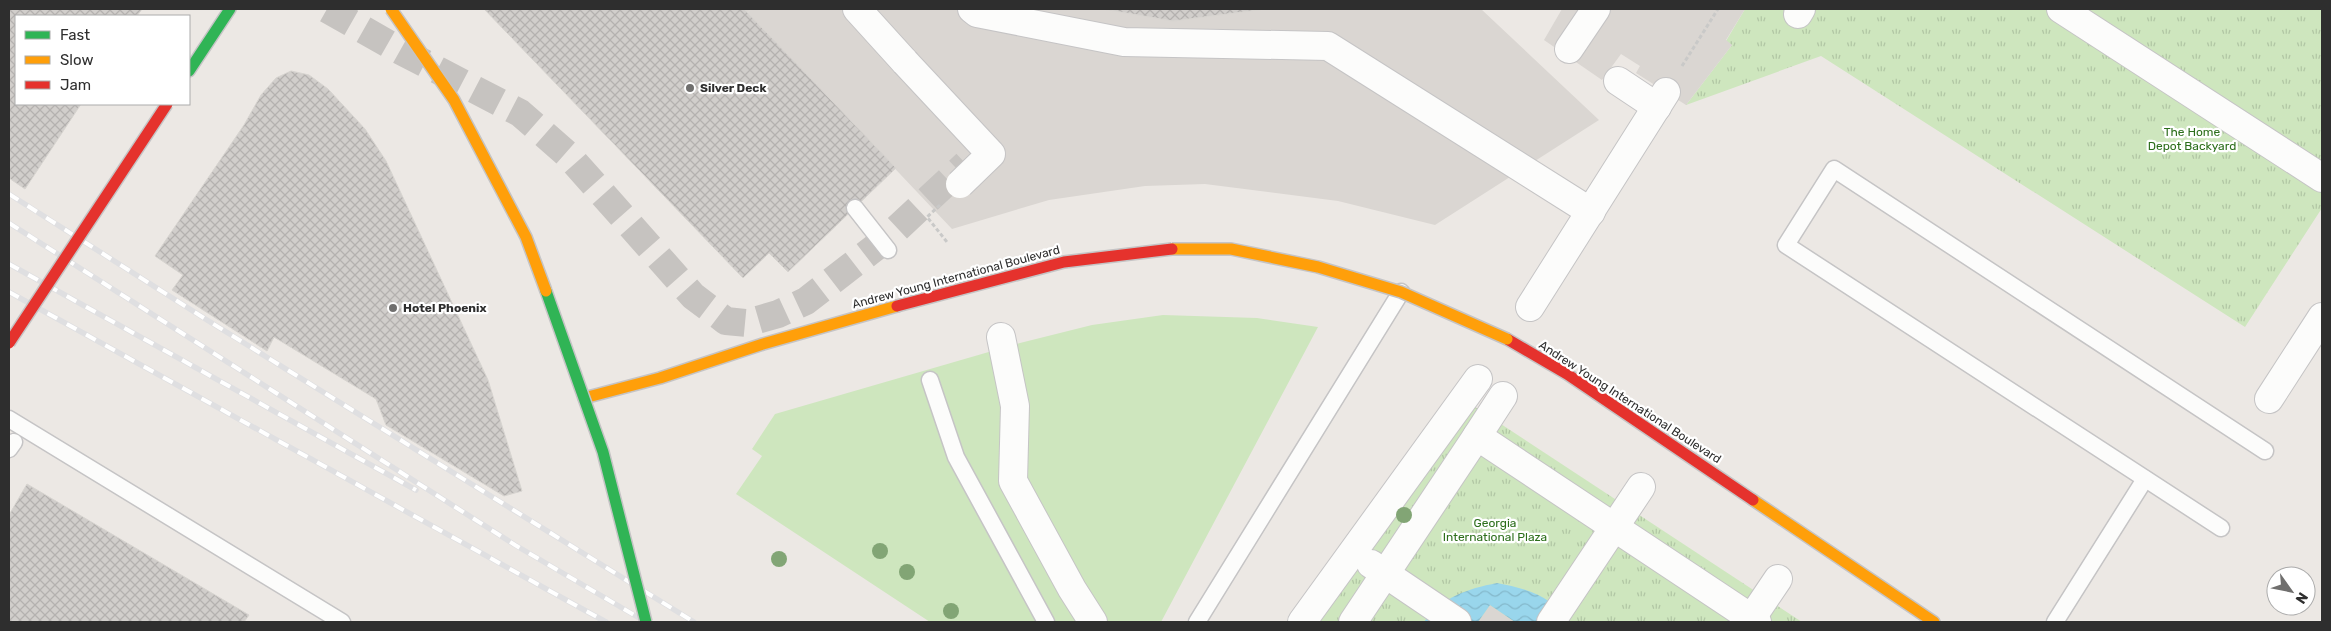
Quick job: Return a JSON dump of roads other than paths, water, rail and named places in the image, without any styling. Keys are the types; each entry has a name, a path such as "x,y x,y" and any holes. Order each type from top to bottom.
{"street":[{"path":"190,69 230,9"},
{"path":"391,9 454,100 526,236 605,461 646,622"},
{"path":"857,9 991,154 960,184"},
{"path":"972,9 977,13 1124,42 1328,46 1591,212"},
{"path":"1569,49 1596,9"},
{"path":"2061,9 2322,178"},
{"path":"1530,308 1661,100 1618,81"},
{"path":"9,343 166,105"},
{"name":"Andrew Young International Boulevard","path":"584,398 660,378 763,344 947,292 1064,262 1163,249 1231,249 1318,267 1401,292 1507,339 1567,374 1934,622"},
{"path":"2269,399 2322,317"},
{"path":"1001,337 1015,406 1014,481 1092,622"},
{"path":"1302,622 1478,379"},
{"path":"1353,622 1503,396"},
{"path":"1477,436 1753,621 1778,579"},
{"path":"1551,622 1640,487"},
{"path":"1353,552 1457,622"}],"lane":[{"path":"2221,528 1786,245 1834,169 2265,452"},
{"path":"855,208 888,250"},
{"path":"1197,622 1401,292"},
{"path":"930,380 956,457 1046,622"},
{"path":"9,419 342,622"},
{"path":"2055,622 2145,479"}],"water":[{"path":"1497,583 1528,591 1547,600 1562,613 1568,622 1515,622 1490,605 1478,622 1424,622 1439,606 1456,595"}],"tunnel":[{"path":"327,9 401,51 520,113 568,155 693,296 726,321 747,323 778,314 806,301 886,239 966,164"}],"railway":[{"path":"9,194 207,320 694,622"},
{"path":"9,223 515,545 646,622"},
{"path":"9,264 416,490"},
{"path":"9,292 606,622"}],"place":[{"name":"Silver Deck","path":"690,88"},
{"name":"Hotel Phoenix","path":"393,308"}],"park label":[{"name":"The Home Depot Backyard","path":"2192,139"},
{"name":"Georgia International Plaza","path":"1495,530"}]}
